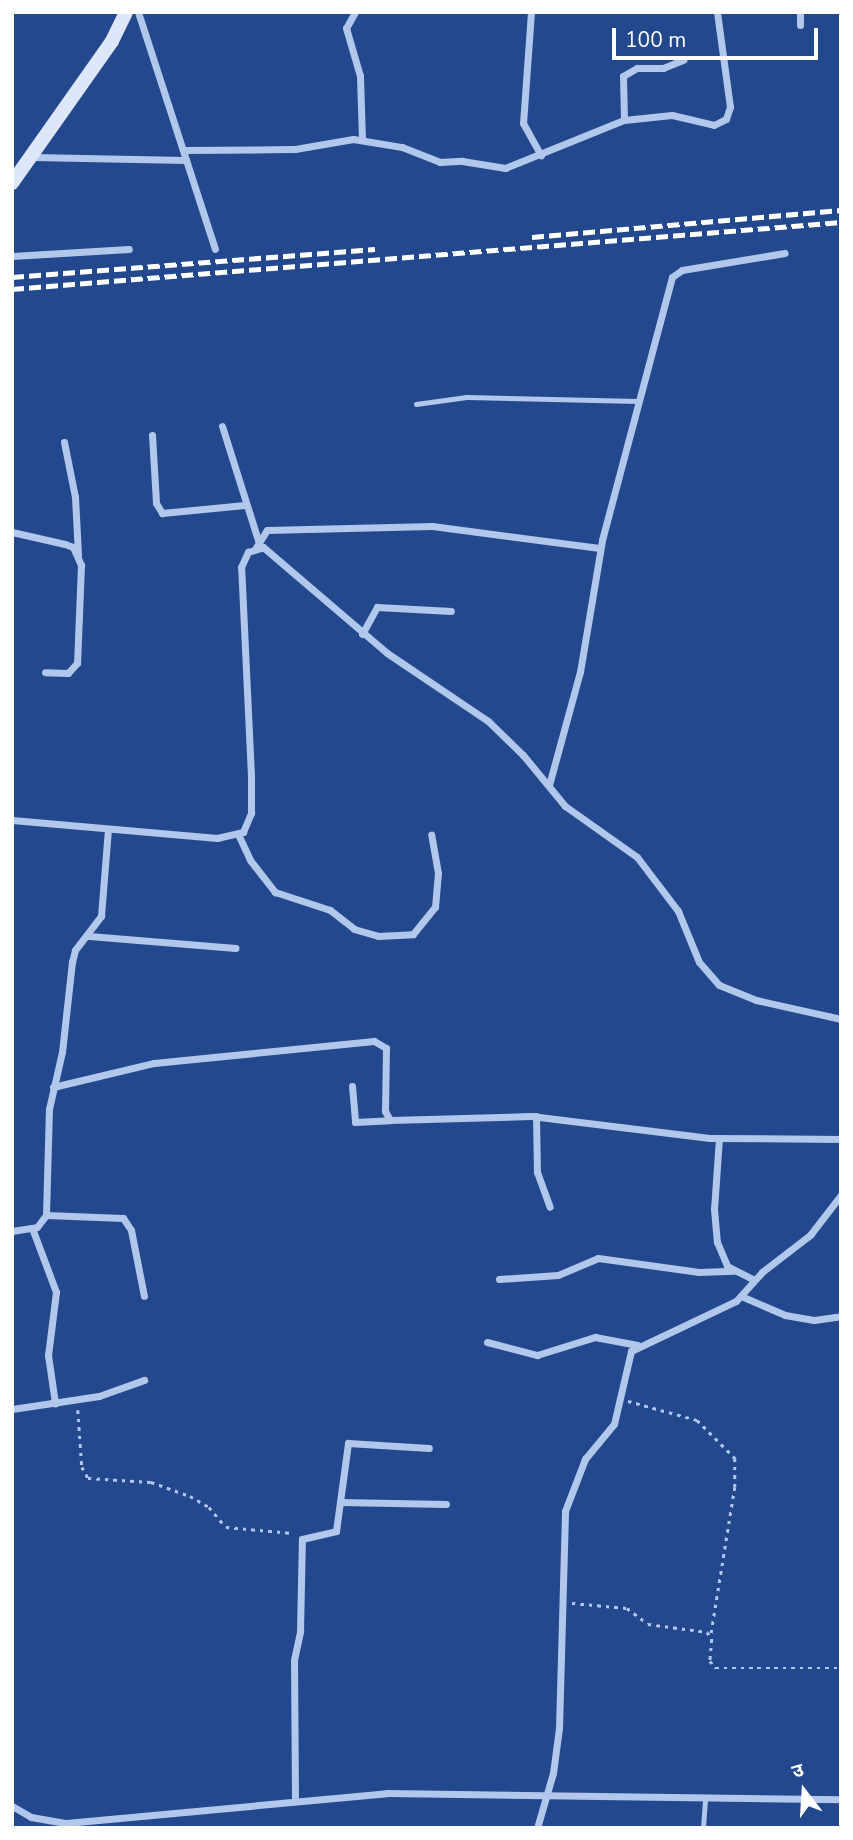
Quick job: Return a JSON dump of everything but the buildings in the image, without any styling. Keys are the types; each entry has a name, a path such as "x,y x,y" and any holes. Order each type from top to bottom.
{"street":[{"path":"12,183 105,52 126,12"},
{"path":"138,12 215,249"},
{"path":"355,12 346,28 362,89 362,140"},
{"path":"531,12 523,123 541,155"},
{"path":"184,150 295,149 362,140 402,148 440,162 462,161 495,168 514,167 624,120 672,115 714,125 726,119 728,71 717,12"},
{"path":"800,12 800,25"},
{"path":"624,120 623,76 637,68 663,68 683,60"},
{"path":"31,157 186,160"},
{"path":"12,256 129,249"},
{"path":"549,785 580,672 600,548 672,277 682,271 785,253"},
{"path":"222,425 258,540"},
{"path":"152,435 156,503 162,513 245,505"},
{"path":"45,672 68,673 78,663 82,597 75,497 64,442"},
{"path":"255,549 258,540 267,530 281,528 432,526 600,548"},
{"path":"12,532 65,544 78,556"},
{"path":"12,820 217,838 238,834 248,825 251,813 241,567 248,552 255,549 270,550 362,634 488,722 578,818 637,857 678,911 699,962 719,985 756,1000 841,1019"},
{"path":"362,634 377,607 451,611"},
{"path":"12,1231 42,1225 46,1215 54,1087 72,962 75,950 89,936 100,916 108,829"},
{"path":"238,834 263,880 275,892 287,900 330,910 354,929 378,936 414,934 435,907 438,873 431,835"},
{"path":"89,936 236,948"},
{"path":"54,1087 154,1063 374,1041 386,1048 385,1111 390,1120"},
{"path":"352,1086 355,1122 536,1116 719,1138 841,1139"},
{"path":"536,1116 537,1172 550,1207"},
{"path":"719,1138 715,1224 721,1256 733,1272"},
{"path":"537,1828 559,1728 568,1498 590,1450 614,1424 627,1360 637,1345 741,1296 754,1280 810,1235 841,1195"},
{"path":"46,1215 122,1218 131,1230 144,1296"},
{"path":"32,1228 57,1292 48,1355 55,1403"},
{"path":"499,1279 558,1275 598,1258 733,1272 754,1280"},
{"path":"741,1296 785,1315 814,1320 841,1316"},
{"path":"487,1342 537,1355 595,1337 637,1345"},
{"path":"12,1409 77,1400 144,1380"},
{"path":"295,1799 294,1660 300,1632 302,1539 307,1534 334,1533 348,1443 429,1448"},
{"path":"340,1502 446,1504"},
{"path":"12,1805 31,1817 65,1823 295,1799 387,1793 841,1799"}],"lane":[{"path":"416,404 467,397 638,401"},
{"path":"703,1828 705,1797"}],"path":[{"path":"620,1399 686,1415 734,1458 735,1487 711,1635 710,1661 715,1668 841,1668"},
{"path":"77,1400 82,1467 88,1478 151,1482 190,1496 209,1507 226,1527 307,1534"},
{"path":"562,1602 627,1608 648,1624 704,1630 711,1635"}],"railway":[{"path":"532,237 841,210"},
{"path":"12,289 841,222"},
{"path":"12,277 375,249"}]}
